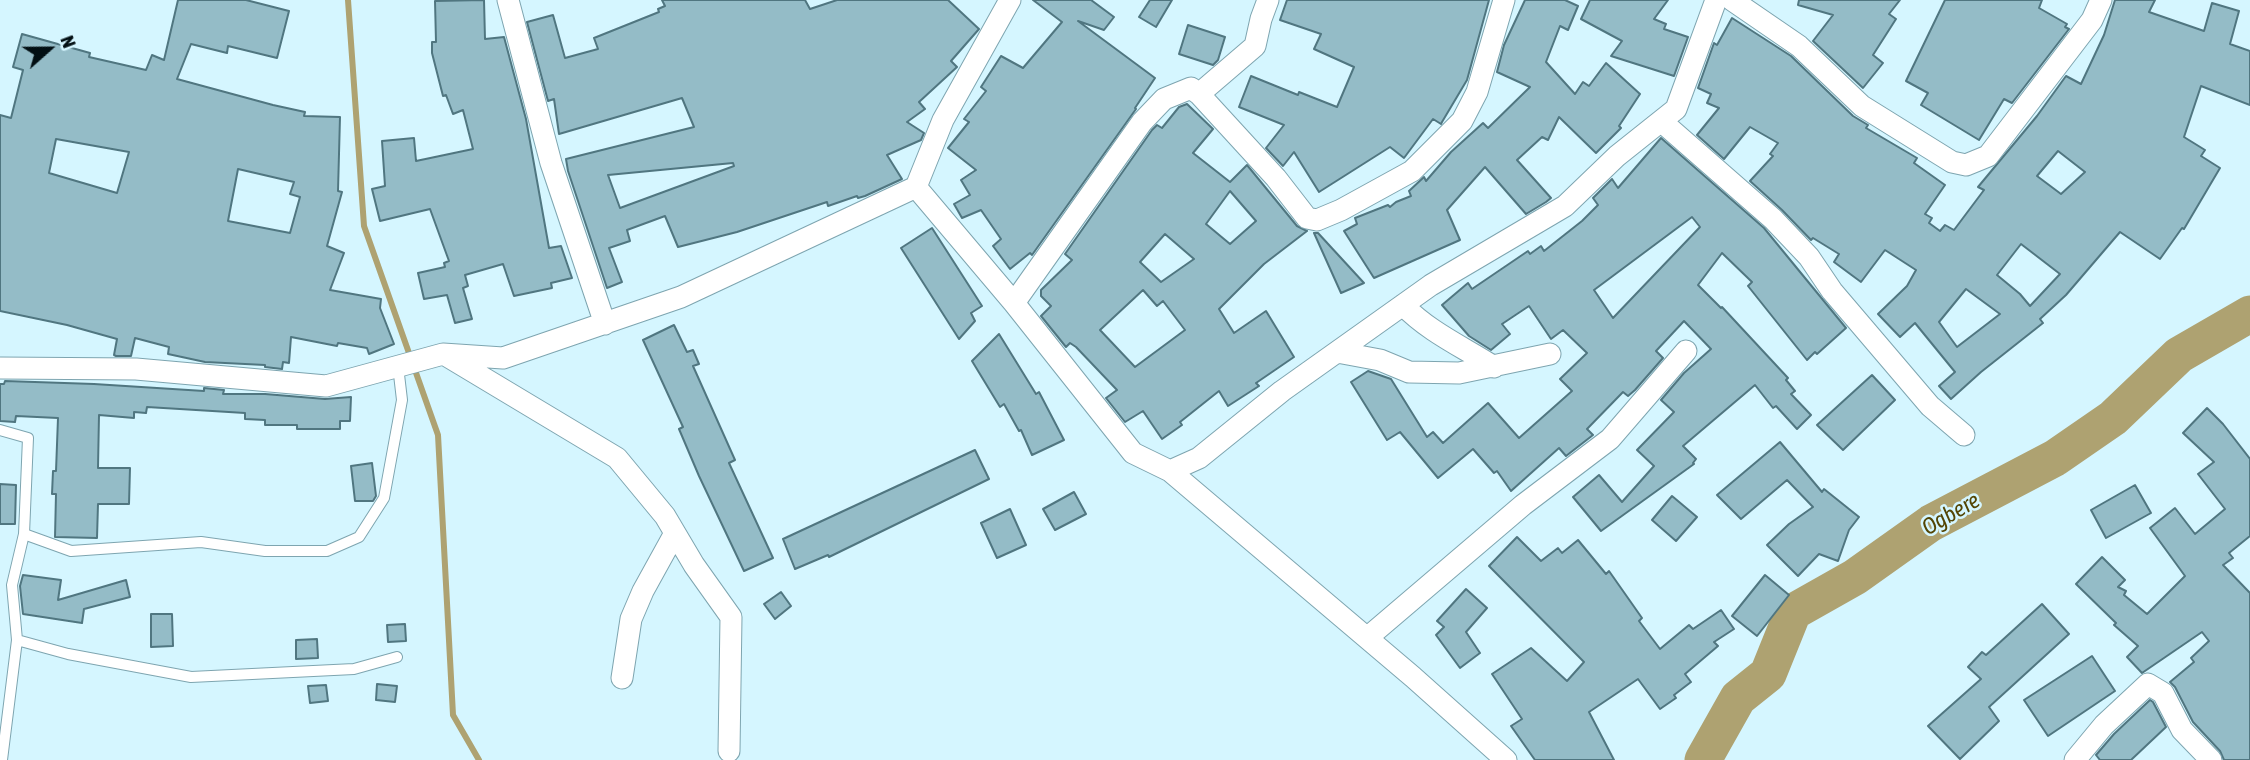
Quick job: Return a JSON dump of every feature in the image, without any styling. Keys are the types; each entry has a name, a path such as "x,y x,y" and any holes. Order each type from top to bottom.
{"street":[{"path":"508,0 551,163 605,324"},
{"path":"0,368 136,369 326,386 432,356 503,358 681,297 916,187 943,120 1010,0"},
{"path":"1199,94 1255,46 1268,0"},
{"path":"1014,303 1142,122 1164,99 1191,88 1276,178 1307,218 1317,220 1341,211 1412,171 1462,121 1477,92 1504,0"},
{"path":"1170,471 1199,458 1282,391 1431,285 1564,206 1617,156 1676,109 1716,0"},
{"path":"1732,0 1799,46 1862,106 1952,162 1966,165 1988,156 2092,20 2101,0"},
{"path":"1661,121 1773,219 1809,257 1832,291 1930,406 1964,435"},
{"path":"916,187 1014,303 1132,453 1170,471 1506,760"},
{"path":"1402,305 1432,331 1494,367"},
{"path":"1367,638 1522,505 1611,439 1686,351"},
{"path":"1337,352 1380,360 1409,372 1459,373 1550,354"},
{"path":"432,356 617,458 665,516 694,565 731,617 729,751"},
{"path":"622,678 631,619 675,533"},
{"path":"2075,760 2104,725 2148,684 2163,693 2182,730 2211,760"}],"lane":[{"path":"24,534 71,551 201,542 265,551 327,551 359,537 384,498 402,400 398,365"},
{"path":"0,430 28,438 24,534 12,585 17,640 2,760"},
{"path":"17,640 68,654 191,677 355,669 397,657"}],"building":[{"path":"178,0 246,0 289,11 277,58 228,46 227,53 191,44 177,79 305,112 304,116 340,117 338,191 342,192 327,246 344,253 330,290 381,299 380,308 394,344 369,354 367,348 338,343 337,346 291,337 289,363 283,362 282,369 265,365 205,362 168,354 169,347 135,338 131,356 116,356 117,339 0,311 0,115 11,118 23,70 13,67 22,34 90,53 89,57 146,70 152,55 164,60","holes":["56,139 129,152 117,193 49,173","238,169 294,182 290,194 300,197 290,233 228,221"]},
{"path":"484,0 485,39 504,37 526,119 549,248 561,246 572,278 551,283 552,288 514,296 503,264 465,275 468,286 463,288 472,319 455,323 447,295 424,299 418,273 445,267 444,263 449,261 430,209 380,221 372,189 385,186 382,141 414,138 416,161 473,149 463,110 453,114 446,95 443,96 432,53 432,42 436,42 435,1"},
{"path":"662,0 805,0 810,9 837,0 948,0 979,29 951,61 957,67 919,102 925,109 907,122 924,133 921,140 887,155 902,179 865,196 828,206 827,202 737,232 678,247 665,216 627,230 630,241 609,248 622,282 607,288 566,159 694,127 682,98 559,134 554,99 548,101 527,22 553,15 565,58 598,49 594,38 659,12 658,9 665,6","holes":["733,163 734,166 620,208 608,175"]},
{"path":"1033,0 1091,0 1114,17 1104,30 1078,21 1155,78 1032,255 1030,253 1010,269 993,246 1001,239 981,210 962,218 954,204 970,195 961,180 976,170 948,148 969,122 964,119 986,91 981,87 1001,56 1023,68 1062,22"},
{"path":"1150,0 1172,0 1156,27 1139,17"},
{"path":"1287,0 1489,0 1467,80 1441,124 1433,119 1404,158 1390,147 1319,192 1294,152 1283,166 1266,148 1284,125 1239,107 1251,76 1337,107 1354,67 1314,49 1321,34 1280,20"},
{"path":"1525,0 1565,0 1578,6 1568,30 1560,26 1546,62 1575,94 1583,82 1589,86 1606,63 1640,94 1619,126 1621,128 1596,153 1559,117 1548,140 1542,137 1517,160 1551,198 1546,202 1526,214 1485,167 1447,210 1460,240 1374,278 1344,231 1357,224 1355,218 1388,205 1390,207 1411,196 1409,191 1424,177 1426,181 1451,152 1483,123 1488,128 1530,87 1497,72 1504,45"},
{"path":"1590,0 1668,0 1654,19 1666,24 1664,29 1688,37 1674,76 1611,56 1622,41 1581,19"},
{"path":"1799,0 1900,0 1889,14 1896,19 1873,55 1883,63 1863,88 1813,41 1833,15 1798,5"},
{"path":"1945,0 2042,0 2039,8 2067,24 2065,27 2069,29 2012,103 2004,99 1979,140 1921,105 1928,93 1906,81"},
{"path":"2115,0 2155,0 2149,12 2204,31 2212,3 2239,11 2230,44 2250,51 2250,105 2201,86 2184,137 2205,150 2201,156 2220,168 2184,229 2182,228 2160,259 2120,232 2066,295 2040,319 2043,323 1951,399 1939,386 1955,372 1915,323 1900,337 1878,314 1907,286 1916,270 1885,250 1861,282 1834,262 1839,254 1813,238 1811,240 1750,181 1773,156 1770,154 1778,143 1750,127 1724,159 1697,135 1719,108 1707,103 1711,94 1698,88 1714,43 1717,45 1732,18 1791,56 1853,116 1868,125 1866,128 1917,158 1914,163 1945,185 1925,214 1932,218 1929,223 1940,231 1945,225 1954,230 1984,190 1978,187 2037,116 2066,76 2081,84 2104,35","holes":["2058,151 2085,172 2061,194 2037,176","2021,244 2060,274 2030,306 1997,275","1966,289 2000,314 1957,347 1939,322"]},
{"path":"1188,25 1225,37 1218,60 1213,65 1179,54"},
{"path":"1187,104 1213,129 1193,153 1230,182 1247,165 1297,226 1307,231 1264,264 1219,309 1234,333 1266,311 1294,357 1256,383 1259,386 1228,406 1219,391 1180,422 1182,425 1162,439 1143,411 1125,422 1106,398 1117,390 1076,347 1070,343 1066,347 1041,316 1051,306 1041,296 1041,290 1072,260 1065,254 1152,130 1157,125 1162,128 1179,107","holes":["1230,191 1256,221 1230,244 1206,224","1165,234 1194,259 1161,282 1140,262","1143,290 1157,306 1163,301 1185,330 1135,367 1100,330"]},
{"path":"1661,138 1764,228 1846,328 1807,360 1748,286 1752,282 1722,253 1698,285 1788,378 1786,380 1795,391 1791,394 1811,415 1797,429 1776,406 1773,408 1755,385 1683,446 1696,459 1694,464 1601,531 1573,497 1599,475 1622,502 1654,466 1637,450 1674,412 1661,400 1684,373 1711,349 1684,321 1656,351 1663,358 1635,390 1628,396 1623,392 1587,429 1593,435 1566,456 1559,448 1511,491 1497,471 1494,473 1473,449 1438,478 1400,432 1387,440 1351,382 1368,371 1391,379 1427,437 1433,432 1443,443 1488,403 1519,438 1572,391 1560,379 1587,353 1563,330 1551,339 1529,306 1502,324 1510,334 1491,350 1469,336 1442,305 1468,283 1472,289 1528,251 1530,254 1541,246 1544,251 1598,205 1593,198 1612,179 1618,188","holes":["1692,217 1700,227 1613,318 1594,290"]},
{"path":"932,228 982,306 971,313 975,321 959,339 901,248"},
{"path":"1314,233 1318,233 1364,283 1341,293"},
{"path":"674,325 687,352 693,350 699,364 693,366 735,460 729,463 773,558 744,571 699,476 679,429 683,427 643,340"},
{"path":"999,334 1036,394 1039,392 1064,440 1032,455 1021,430 1019,431 1004,404 1000,407 972,361"},
{"path":"1872,375 1895,400 1843,450 1817,425"},
{"path":"5,381 204,391 204,388 224,390 223,394 325,399 351,397 350,421 340,421 340,429 297,429 297,425 265,425 265,420 245,419 245,413 147,407 146,413 134,412 134,418 99,415 98,468 130,468 129,504 98,504 97,538 55,537 56,494 52,494 53,471 56,471 58,418 16,416 15,422 0,421 0,384"},
{"path":"2207,408 2250,459 2250,536 2229,553 2233,558 2223,565 2250,593 2250,760 2224,760 2220,751 2193,722 2170,682 2194,662 2191,658 2209,641 2202,632 2142,673 2127,657 2138,646 2114,625 2116,623 2076,584 2102,557 2125,580 2118,587 2126,591 2124,595 2147,614 2185,576 2150,528 2175,508 2195,534 2225,509 2198,474 2214,462 2183,433"},
{"path":"1780,442 1822,492 1824,489 1859,517 1849,530 1838,561 1819,554 1798,576 1767,545 1789,524 1813,507 1787,480 1741,519 1717,495"},
{"path":"975,450 989,479 829,557 828,555 795,569 783,539"},
{"path":"372,463 376,496 373,501 355,501 351,466"},
{"path":"0,484 16,485 15,524 0,524"},
{"path":"2135,485 2151,513 2106,538 2091,510"},
{"path":"1074,492 1086,514 1055,530 1043,509"},
{"path":"1672,496 1697,517 1676,541 1652,520"},
{"path":"1010,509 1026,545 997,558 981,523"},
{"path":"1517,537 1541,561 1558,548 1562,553 1578,540 1606,574 1609,571 1642,618 1639,621 1660,649 1689,625 1693,629 1721,610 1734,629 1714,642 1718,646 1685,674 1691,682 1674,695 1676,698 1660,709 1638,679 1589,712 1614,760 1535,760 1511,726 1522,719 1492,674 1531,648 1567,681 1584,662 1489,566"},
{"path":"23,575 61,580 58,600 126,580 130,597 84,609 82,623 23,614 20,586"},
{"path":"1765,575 1789,595 1757,636 1732,616"},
{"path":"1466,589 1487,608 1466,632 1480,653 1460,668 1436,635 1444,627 1437,621"},
{"path":"781,592 791,606 775,619 764,604"},
{"path":"2042,604 2069,634 1989,707 1999,721 1960,759 1928,726 1981,679 1968,667 1982,652 1986,655"},
{"path":"151,614 172,614 173,646 151,647"},
{"path":"405,624 406,641 388,642 387,625"},
{"path":"317,639 318,658 296,659 296,640"},
{"path":"2092,656 2115,691 2048,736 2024,700"},
{"path":"377,684 397,686 395,702 376,700"},
{"path":"326,685 328,701 310,703 308,686"},
{"path":"2150,700 2166,727 2131,760 2100,760 2096,755"}],"waterway":[{"path":"348,0 364,226 438,435 453,715 479,760"},
{"name":"Ogbere","path":"1703,760 1738,698 1768,674 1793,612 1855,577 1931,523 2055,458 2113,418 2179,355 2250,314"}]}
